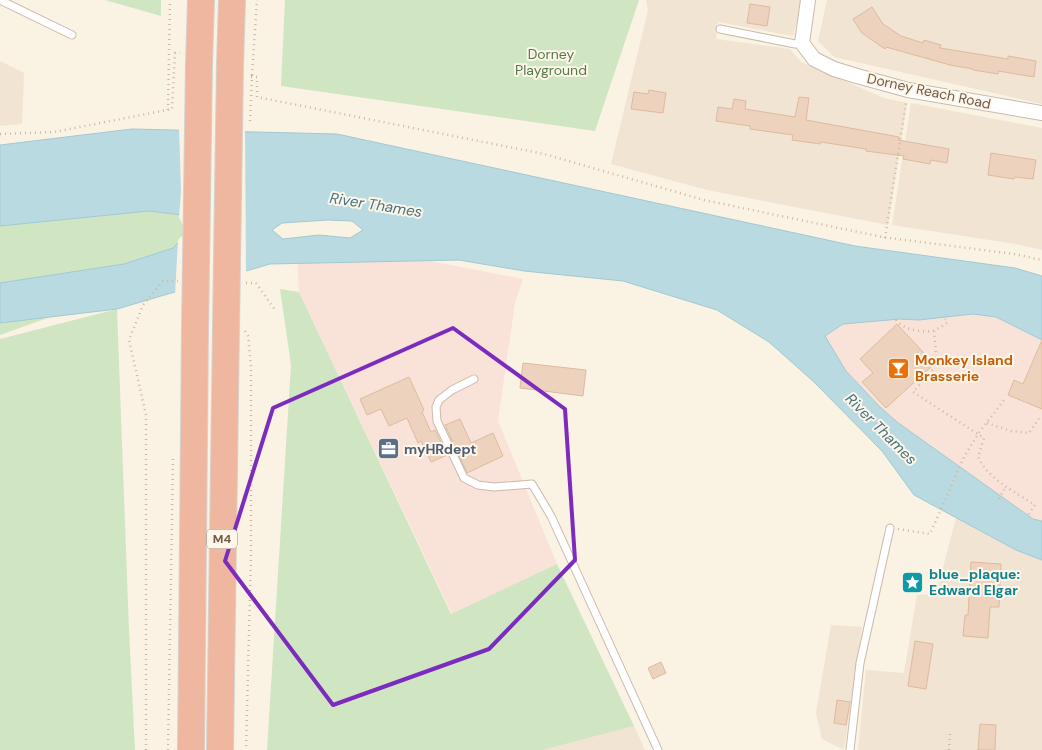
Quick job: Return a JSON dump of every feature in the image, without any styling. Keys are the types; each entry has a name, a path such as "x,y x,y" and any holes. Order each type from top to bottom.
{"highway":[{"name":"M4","path":"191,750 195,329 190,59 201,0"},
{"name":"M4","path":"220,750 244,72 232,0"}],"street":[{"path":"802,43 807,4"},
{"name":"Dorney Reach Road","path":"802,43 814,59 834,69 908,90 1042,113"}],"lane":[{"path":"0,0 72,34"},
{"path":"720,29 795,44 802,43"},
{"path":"474,379 452,390 439,400 436,407 437,421 464,478 478,485 494,487 532,484 551,516 658,750"},
{"path":"850,750 860,663 890,528"}],"path":[{"path":"168,110 170,0"},
{"path":"257,0 244,72 257,77 257,97 544,154 704,200 885,238 1014,254 1042,260"},
{"path":"0,134 54,132 172,109 176,53 190,59"},
{"path":"885,238 908,90"},
{"path":"146,750 146,416 129,340 143,305 162,281 181,281"},
{"path":"238,282 256,283 274,310"},
{"path":"896,320 909,329 934,331 947,323 945,319"},
{"path":"234,327 248,336 251,367 251,565 246,750"},
{"path":"934,331 937,362 929,375 913,392 984,438 978,457 982,465 1006,486 1035,505 1027,517"},
{"path":"890,528 930,534 964,457 978,434 1004,400"},
{"path":"987,423 1010,431 1029,433 1040,418 1042,418"},
{"path":"168,750 173,450"},
{"path":"999,499 1006,486"},
{"path":"949,750 950,733"}],"highlighted area":[{"path":"453,328 565,409 575,560 489,649 333,705 225,561 273,408"}],"shaded area":[{"path":"646,0 802,0 793,36 718,22 716,39 790,49 801,62 884,98 907,103 888,225 707,190 611,164 648,10"},
{"path":"827,0 1042,0 1042,104 834,57 818,41"},
{"path":"0,61 24,73 22,124 0,126"},
{"path":"911,103 1042,128 1042,250 1016,244 892,225"},
{"path":"297,258 430,261 523,279 515,303 498,421 557,564 452,614 299,292"},
{"path":"973,314 996,317 1042,340 1042,521 1033,519 897,422 846,371 825,336 843,324 900,319 919,320"},
{"path":"956,518 1016,550 1042,560 1042,750 858,750 866,670 904,673 917,595 936,594"},
{"path":"831,625 862,627 844,750 822,739 816,713"},
{"path":"634,726 645,750 543,750"}],"green space":[{"path":"105,0 161,0 161,16"},
{"name":"Dorney Playground","path":"285,0 639,0 595,131 281,86"},
{"path":"149,211 182,215 189,233 173,248 124,264 0,283 0,226"},
{"path":"280,289 299,292 451,614 557,564 634,726 543,750 267,750 291,365"},
{"path":"117,309 135,750 0,750 0,339"},
{"path":"53,316 0,335 0,323"}],"water":[{"name":"River Thames","path":"132,129 337,134 855,246 1015,268 1042,276 1042,340 996,317 973,314 919,320 900,319 843,324 825,336 846,371 897,422 1033,519 1042,521 1042,560 1016,550 914,495 882,451 814,382 769,342 717,310 623,281 524,271 459,260 270,264 117,309 0,323 0,283 124,264 173,248 189,232 182,215 149,211 0,226 0,145","holes":["328,220 352,221 363,230 350,238 319,235 283,239 272,230 282,223"]}],"pier":[{"path":"179,127 245,129 246,274 175,295 178,240 186,232 179,217 181,191"}],"building":[{"path":"750,4 770,7 767,26 747,23"},
{"path":"872,7 883,24 901,36 923,43 924,40 941,45 940,48 1008,59 1008,56 1036,61 1034,77 998,71 998,74 973,70 886,47 885,49 862,33 853,19"},
{"path":"649,90 666,93 663,113 631,109 634,92 648,94"},
{"path":"799,97 809,98 806,120 899,137 898,140 949,149 947,163 931,160 930,164 903,159 904,156 866,151 866,149 821,142 820,144 792,140 793,135 750,129 750,126 716,121 718,107 732,109 734,99 746,101 745,109 795,117"},
{"path":"991,153 1036,160 1033,179 1015,177 1014,179 988,175"},
{"name":"Monkey Island Brasserie","path":"897,324 934,364 886,408 862,382 873,373 860,359"},
{"path":"1042,340 1042,409 1008,395 1014,380 1023,384"},
{"path":"523,363 586,370 583,396 520,388"},
{"path":"409,377 424,410 422,412 431,432 435,430 447,455 431,462 421,441 418,443 407,418 389,426 381,409 367,415 360,399"},
{"path":"460,419 471,443 493,433 503,456 467,473 445,425"},
{"path":"971,562 1001,564 999,607 990,607 988,638 963,636 965,615 968,615"},
{"path":"915,641 933,644 926,689 908,686"},
{"path":"661,662 666,673 653,679 648,668"},
{"path":"837,700 850,702 846,725 834,723"},
{"path":"980,724 996,725 995,750 978,750"}],"place":[{"name":"Monkey Island Brasserie","path":"899,368"},
{"name":"myHRdept","path":"388,449"},
{"name":"blue_plaque: Edward Elgar","path":"913,582"}]}
